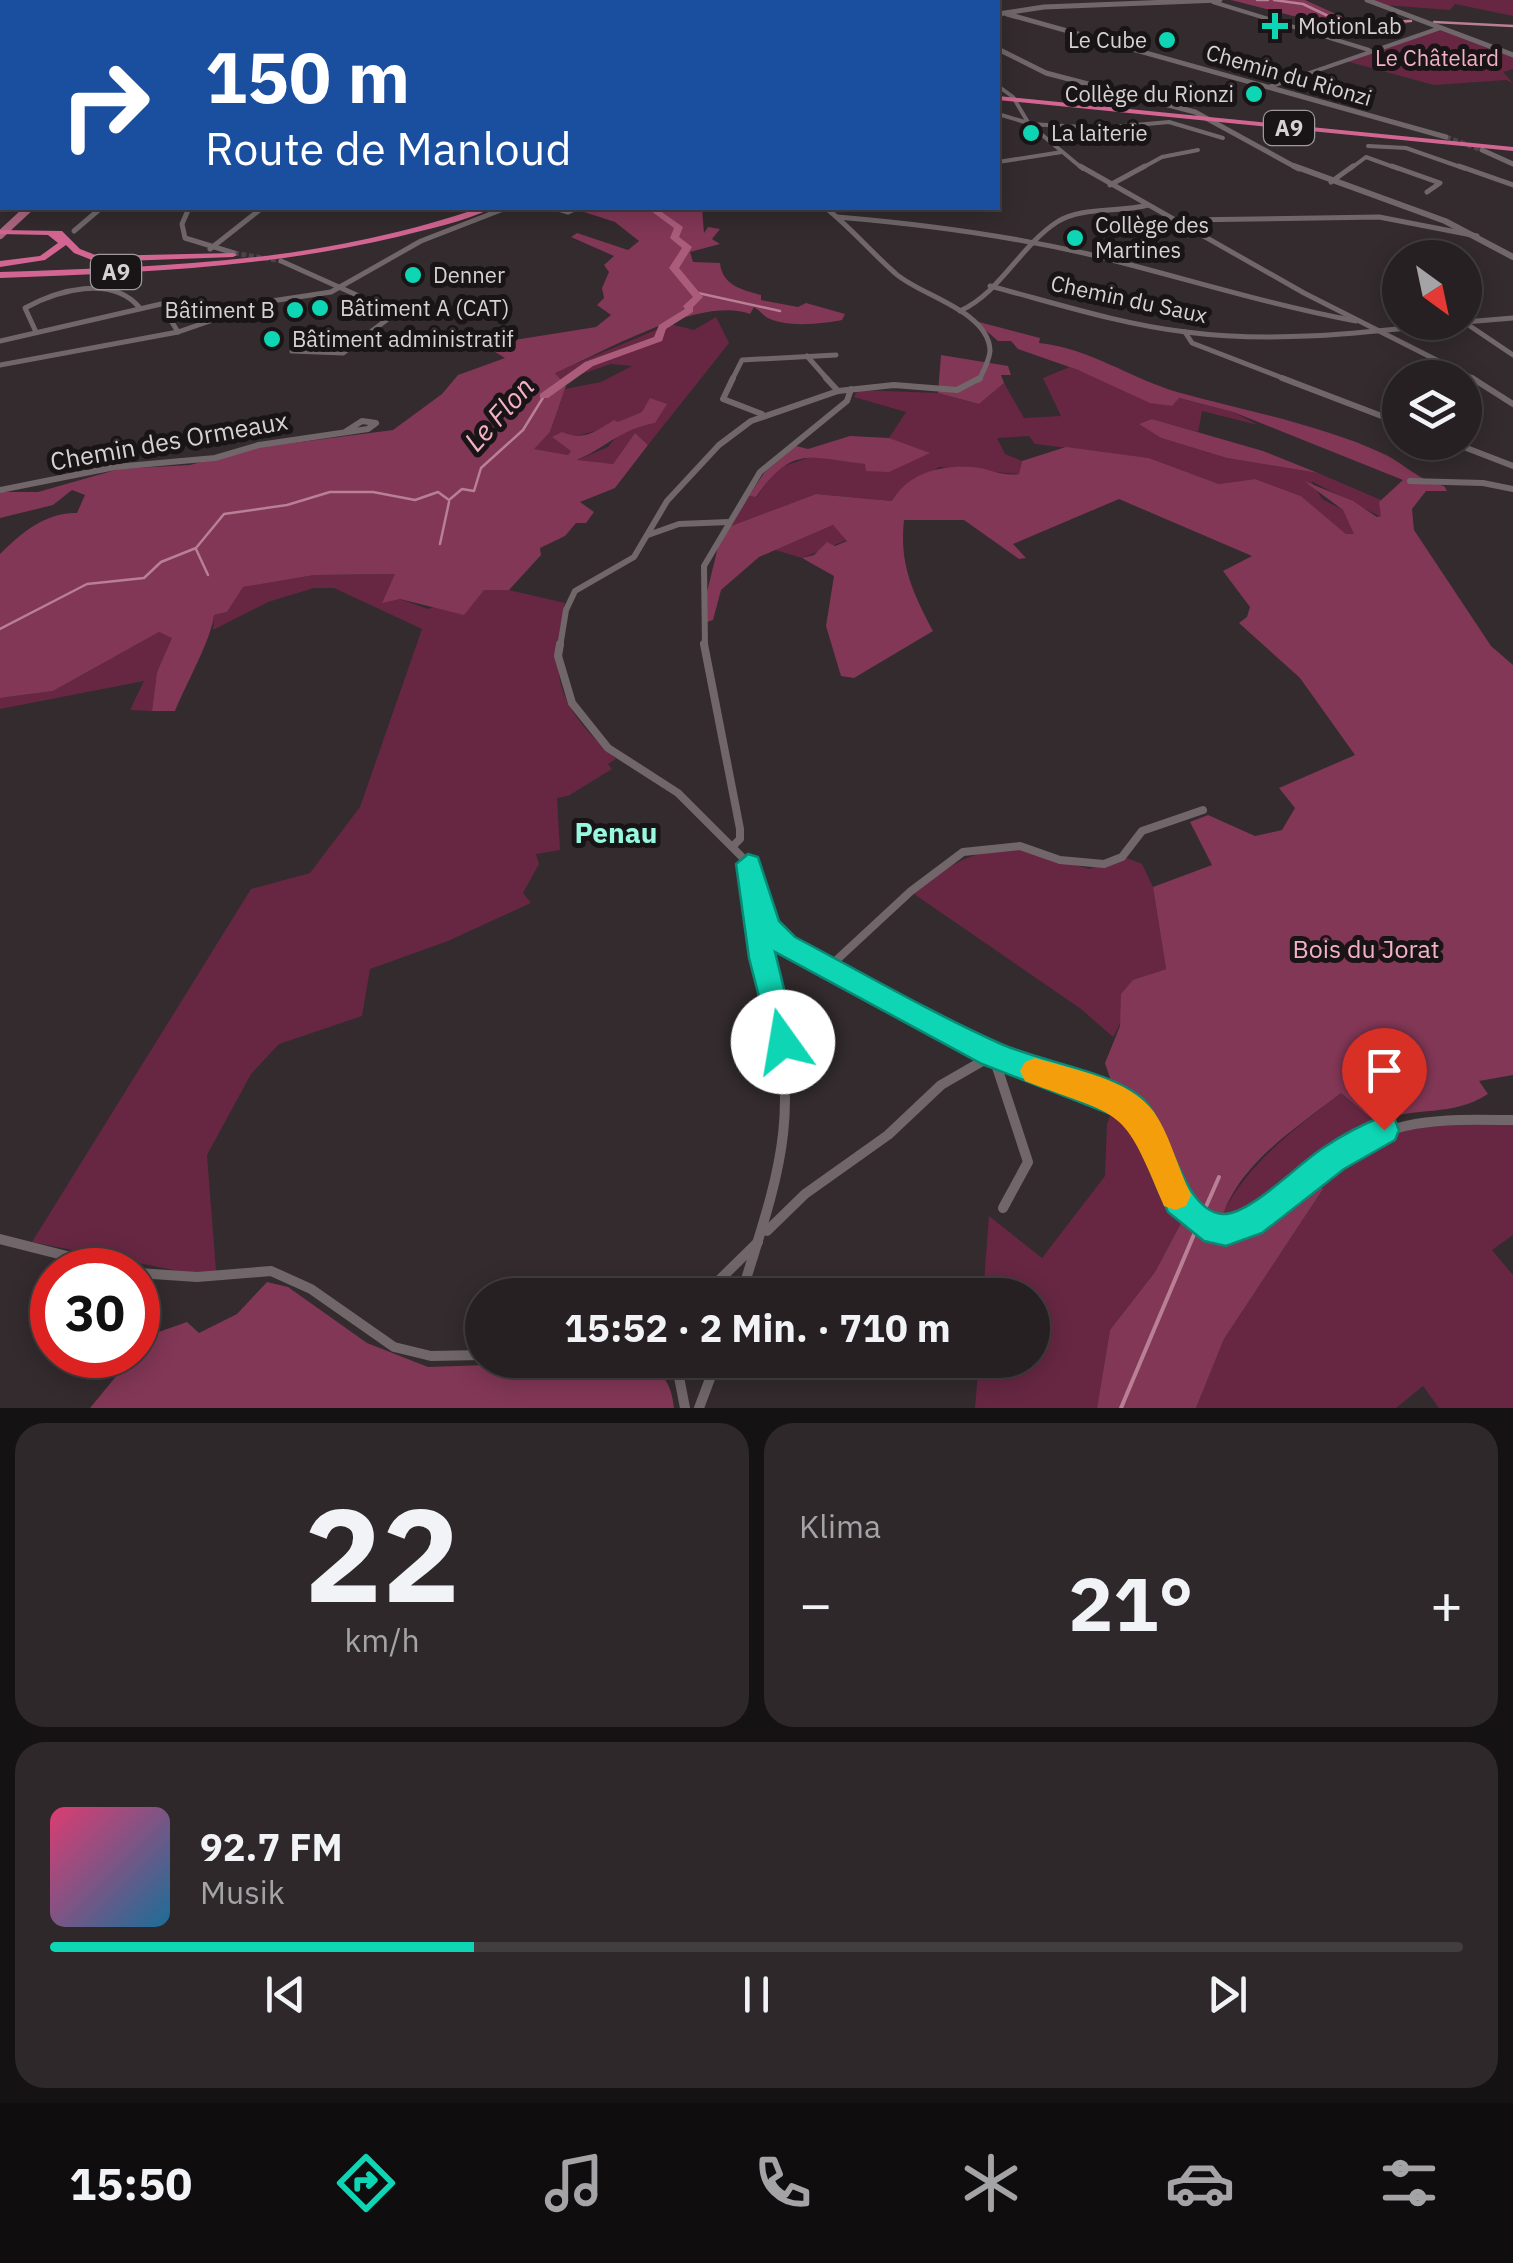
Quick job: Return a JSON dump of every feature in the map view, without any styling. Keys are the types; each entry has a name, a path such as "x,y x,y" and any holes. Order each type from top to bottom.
{"highway":[{"name":"A9","path":"1000,95 1513,146"},
{"name":"A9","path":"1000,95 1479,147 1513,146"},
{"name":"A9","path":"0,272 232,260 406,229 467,210"},
{"name":"A9","path":"0,272 46,274 248,262 480,210"},
{"path":"13,224 26,231"},
{"path":"1,233 64,234 78,251 92,258 146,260 262,252 406,229"},
{"path":"0,272 59,250 62,242 41,234 1,233"}],"main road":[{"path":"1,233 24,210"},
{"path":"1,233 24,210"}],"street":[{"path":"1366,0 1513,55"},
{"path":"1000,14 1044,7 1217,1 1370,50"},
{"name":"Chemin du Rionzi","path":"1007,14 1446,137"},
{"path":"1269,87 1440,28"},
{"path":"1000,50 1046,73 1172,104 1225,126 1288,163 1477,236 1513,257"},
{"path":"1000,95 1018,106 1028,123 1062,152 1110,185 1382,330"},
{"path":"1000,115 1028,123 1101,128 1169,122 1223,138"},
{"path":"1368,146 1406,148 1513,185"},
{"path":"1479,147 1513,164"},
{"path":"1110,185 1162,157 1198,150"},
{"path":"1000,162 1062,152"},
{"path":"1331,182 1366,157 1440,183 1428,192"},
{"path":"960,311 974,306 990,286 1064,218 1126,213 1148,204"},
{"path":"74,231 99,210"},
{"path":"189,210 183,234 210,248 234,253"},
{"path":"210,248 259,210"},
{"path":"0,364 178,332 265,302 330,292 422,241 501,210"},
{"path":"828,210 898,276 960,311 984,333 990,346 976,384 957,390 894,385 838,391 764,415 719,445 667,500 634,557 592,578 572,595 560,637 560,674 572,703 608,748 664,782 733,846 748,864 770,932 786,946 992,1055 1116,1098 1145,1125 1167,1180 1190,1214 1220,1230 1251,1222 1333,1158 1410,1120 1513,1120"},
{"path":"837,217 930,224 1150,269 1288,308 1361,321"},
{"path":"1179,221 1379,218 1477,236"},
{"path":"281,261 390,310 389,318 343,353 292,352"},
{"name":"Chemin du Saux","path":"990,286 1185,332 1284,336 1382,330"},
{"path":"36,332 25,308 69,292 105,290 131,297 139,307"},
{"path":"0,341 170,302 177,304 170,320 178,332"},
{"name":"Chemin du Saux","path":"1482,321 1513,318"},
{"path":"1185,332 1186,338 1199,346 1382,416"},
{"path":"1482,334 1513,355"},
{"path":"1403,340 1454,365 1513,404"},
{"path":"764,415 723,399 742,360 836,355"},
{"path":"807,356 838,391"},
{"path":"733,846 740,839 740,829 703,637 702,582 708,556 764,468 846,400 851,389"},
{"name":"Chemin des Ormeaux","path":"0,490 115,467 214,458 259,445 345,432"},
{"path":"1482,454 1513,466"},
{"path":"1410,481 1484,483 1513,489"},
{"path":"648,535 694,522 729,522"},
{"path":"829,967 911,891 963,852 1020,846 1060,860 1104,864 1122,857 1142,831 1204,810"},
{"path":"748,864 762,958 783,1042 788,1104 782,1165 748,1278"},
{"path":"721,1278 804,1194 888,1134 941,1085 992,1055"},
{"path":"992,1055 1028,1162 1003,1208"},
{"path":"0,1239 35,1248"},
{"path":"160,1274 197,1277 271,1272 311,1289 394,1347 431,1356 465,1355"},
{"path":"679,1378 685,1408"},
{"path":"699,1408 710,1378"}],"green space":[{"path":"1231,0 1305,0 1347,19 1413,21 1384,31 1355,32"},
{"path":"1372,0 1513,0 1513,16 1455,4 1450,10 1384,5"},
{"name":"Le Châtelard","path":"1437,29 1513,57 1513,69 1503,72 1513,83 1506,80 1434,85 1342,60"},
{"path":"702,210 704,233 708,227 720,229 712,239 720,244 690,252 693,262 720,263 729,281 761,295 761,300 798,307 806,303 845,314 842,320 804,324 774,320 754,307 750,314 730,310 706,312 652,328 555,373 566,386 550,432 534,449 568,455 571,451 552,437 562,432 589,434 614,420 618,422 642,412 650,398 667,404 655,423 624,434 577,460 613,464 635,433 648,445 615,488 580,502 594,512 586,523 576,523 565,536 540,548 541,555 509,590 484,590 464,615 400,599 382,603 395,574 314,575 243,587 227,612 214,615 175,711 152,711 157,672 172,638 159,632 53,691 0,698 0,554 45,520 77,513 85,495 72,490 53,505 0,518 0,492 38,492 119,469 190,465 247,449 393,430 442,394 458,375 505,358 490,349 501,342 596,327 611,315 597,305 604,298 602,288 609,272 604,265 614,256 571,237 577,233 628,250 639,241 615,222 581,211"},
{"path":"716,317 729,343 648,445 635,433 613,464 575,461 608,447 623,429 655,423 643,412 589,433 553,437 572,451 568,455 532,449 550,432 565,389 601,382 632,366 611,364 561,381 554,373 670,324 694,330"},
{"name":"Bois du Jorat","path":"975,321 1040,338 1039,343 1092,357 1177,392 1334,434 1382,453 1382,460 1394,460 1444,486 1447,491 1426,491 1412,509 1414,530 1491,646 1513,665 1513,1075 1479,1081 1488,1094 1461,1106 1375,1122 1341,1093 1264,1155 1234,1192 1217,1237 1260,1228 1317,1182 1323,1189 1224,1339 1196,1408 1097,1408 1110,1330 1155,1272 1190,1206 1173,1178 1151,1123 1114,1090 1105,1063 1120,1026 1121,994 1133,980 1166,969 1153,887 1212,865 1190,822 1208,815 1255,836 1282,830 1295,808 1279,788 1355,755 1300,678 1239,623 1247,617 1250,607 1223,571 1252,556 1119,499 1013,544 1026,558 1019,559 964,520 904,520 909,578 933,631 854,678 841,676 826,626 834,576 802,558 814,555 827,542 835,546 847,541 833,525 759,557 721,590 713,620 707,622 706,596 718,547 731,526 816,494 892,501 917,477 949,467 1019,474 1022,461 1066,447 1149,458 1219,484 1255,479 1301,496 1346,534 1354,534 1343,510 1304,481 1353,501 1377,517 1381,516 1379,502 1403,480 1233,412 1179,398 1172,406 1150,403 1078,370 1018,349 1011,341 998,341"},
{"path":"941,355 1008,366 1011,375 1001,375 1004,383 979,404 938,393"},
{"path":"1070,367 1171,406 1178,398 1233,412 1258,425 1202,411 1198,432 1152,419 1140,424 1161,438 1227,458 1318,473 1381,500 1381,517 1311,481 1322,499 1343,510 1355,534 1346,534 1301,496 1255,479 1219,484 1149,458 1035,444 1029,436 997,438 1005,454 1022,461 1019,474 939,467 892,501 816,494 731,526 749,496 757,497 775,469 814,456 865,464 928,454 889,438 906,412 854,397 858,390 938,393 979,404 1004,383 1024,418 1061,416 1043,378"},
{"path":"1152,419 1263,451 1318,473 1227,458 1161,438 1139,424"},
{"path":"850,436 889,438 930,453 889,472 866,471 865,464 804,458 781,469 756,497 749,496 764,473 796,446 808,449"},
{"path":"833,525 847,540 802,558 775,550"},
{"path":"396,574 383,601 400,599 428,609 484,590 509,590 565,603 558,652 562,689 581,723 616,759 608,764 612,769 568,796 557,798 560,850 536,854 539,864 523,893 531,903 448,941 370,969 362,1016 279,1044 251,1074 207,1155 216,1271 199,1275 160,1267 160,1248 62,1248 32,1242 251,889 310,873 360,807 422,629 334,588 314,588 268,602 213,630 214,615 227,612 242,587 314,575"},
{"path":"159,632 173,637 157,672 152,711 130,710 144,681 0,709 0,698 53,691"},
{"path":"1021,849 1089,869 1127,858 1142,864 1153,887 1166,969 1127,989 1113,1037 1081,1009 914,894 963,860 988,852"},
{"path":"1341,1093 1384,1130 1513,1120 1513,1235 1492,1250 1513,1275 1513,1408 1439,1408 1423,1386 1396,1408 1196,1408 1224,1339 1323,1189 1302,1168 1245,1214 1235,1219 1222,1215 1259,1162"},
{"path":"1115,1102 1138,1126 1166,1187 1185,1215 1155,1272 1110,1330 1097,1408 975,1408 978,1378 1050,1378 1050,1278 984,1278 989,1216 1042,1258 1105,1176 1107,1124"},
{"path":"267,1282 288,1287 367,1343 428,1367 465,1366 465,1378 664,1378 674,1408 90,1408 115,1378 160,1378 160,1331 187,1322 199,1333 237,1314"}],"waterway":[{"path":"1257,0 1268,0"},
{"path":"1274,0 1303,4 1343,23 1411,21"},
{"path":"1434,22 1513,26"},
{"name":"Le Flon","path":"544,396 589,364 658,339 662,327 690,310 688,306 698,297 674,268 687,247 674,238 679,227 654,210"},
{"path":"698,293 780,311"},
{"name":"Le Flon","path":"0,629 87,584 144,578 161,562 196,548 224,514 287,505 330,492 373,492 415,500 438,492 449,500 462,489 474,491 481,468 523,430 544,396"},
{"path":"440,544 449,502"},
{"path":"196,549 208,575"},
{"path":"1201,1218 1219,1177"},
{"path":"1121,1408 1198,1225"}],"tunnel":[{"path":"1446,137 1482,150"},
{"path":"234,253 281,261"}],"slow traffic":[{"path":"1035,1071 1116,1098 1131,1108 1145,1125 1175,1195"}],"place":[{"name":"MotionLab","path":"1275,26"},
{"name":"Le Cube","path":"1167,40"},
{"name":"Collège du Rionzi","path":"1254,94"},
{"name":"La laiterie","path":"1031,133"},
{"name":"Collège des Martines","path":"1075,238"},
{"name":"Denner","path":"413,275"},
{"name":"Bâtiment A (CAT)","path":"320,308"},
{"name":"Bâtiment B","path":"295,310"},
{"name":"Bâtiment administratif","path":"272,339"}],"district":[{"name":"Penau","path":"616,833"}],"route":[{"path":"783,1042 762,958 748,864 758,885 768,927 786,946 918,1012 992,1055 1116,1098 1131,1108 1145,1125 1179,1201 1204,1225 1226,1230 1251,1222 1333,1158 1384,1130"}]}
